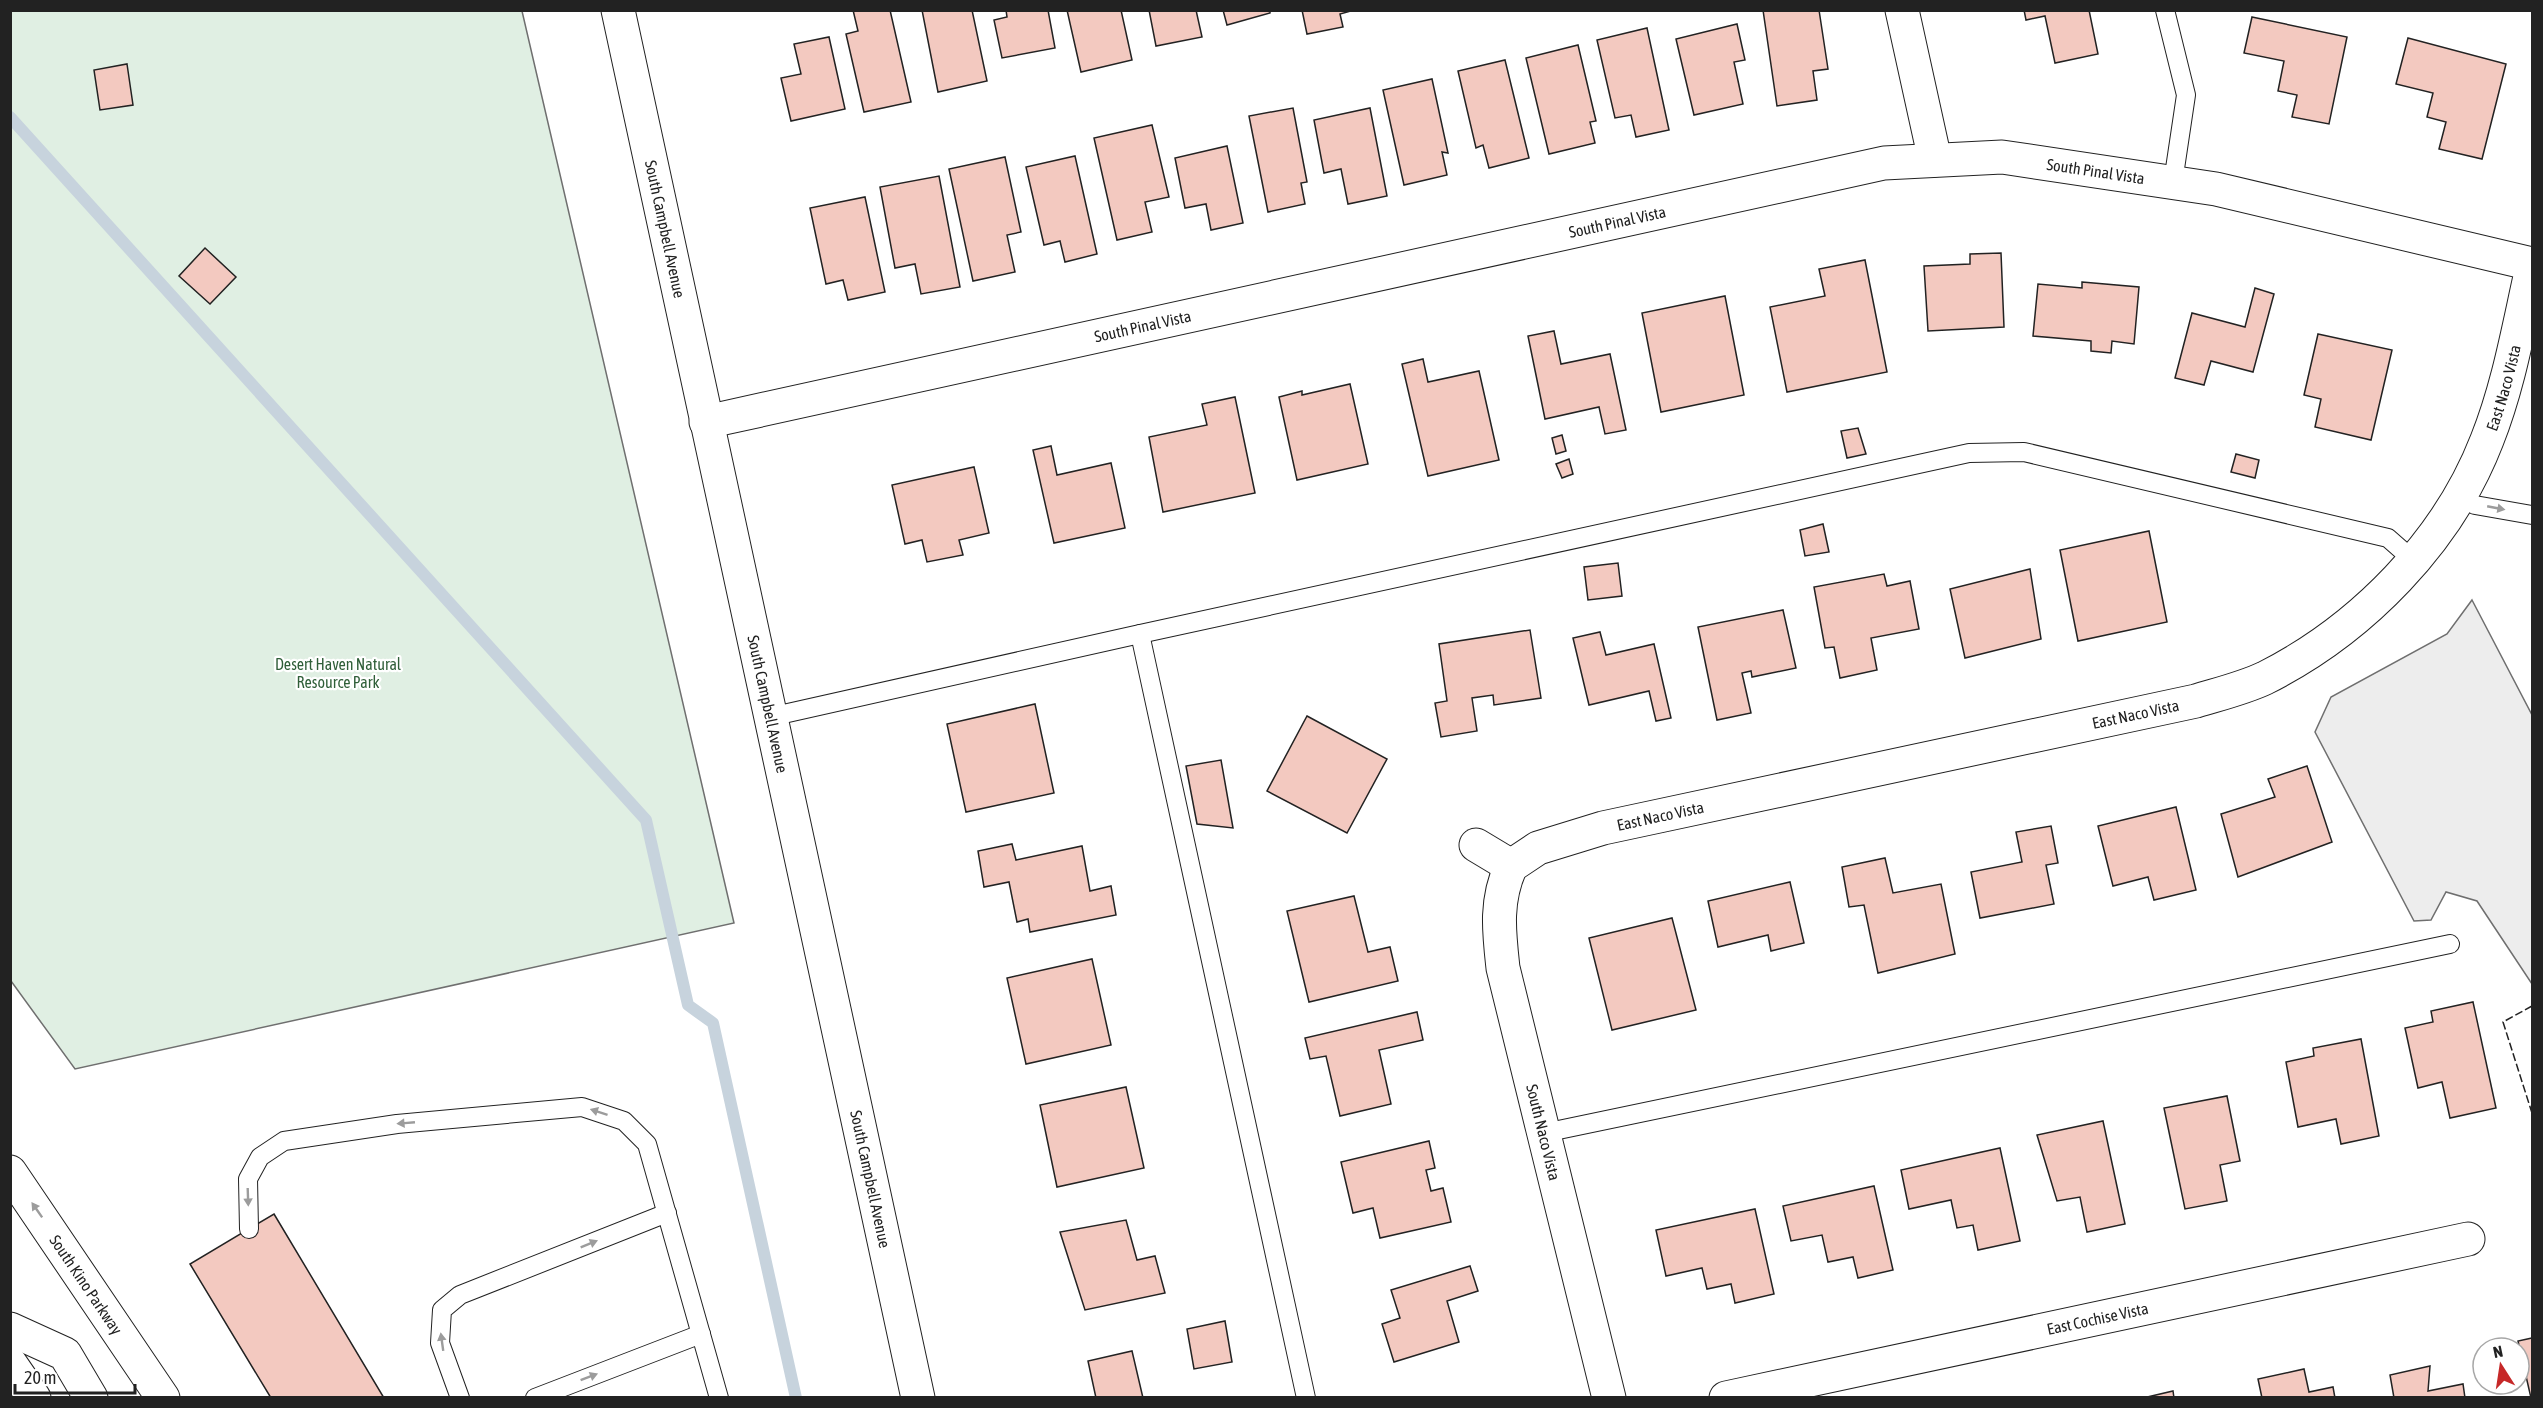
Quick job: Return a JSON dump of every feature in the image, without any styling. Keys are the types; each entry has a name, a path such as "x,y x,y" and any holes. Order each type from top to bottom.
{"street":[{"name":"South Campbell Avenue","path":"618,10 918,1398"},
{"path":"1902,10 1935,160"},
{"name":"South Pinal Vista","path":"706,423 1884,163 2002,157 2172,182 2216,189 2532,266"},
{"name":"East Naco Vista","path":"1510,866 1538,848 1604,828 2196,701 2264,678 2329,640 2398,579 2462,497 2488,439 2532,266"},
{"path":"1476,845 1510,866"},
{"name":"South Naco Vista","path":"1510,866 1502,885 1497,919 1503,968 1609,1398"},
{"name":"South Kino Parkway","path":"10,1172 163,1398"},
{"name":"East Cochise Vista","path":"1725,1398 2468,1239"},
{"path":"10,1329 65,1354 91,1398"},
{"path":"10,1363 34,1398"}],"lane":[{"path":"2165,10 2186,95 2172,182"},
{"path":"770,717 1969,453 2024,452 2388,538 2413,560"},
{"path":"2462,497 2475,505 2532,515"},
{"path":"1140,634 1306,1398"},
{"path":"1544,1133 2450,944"},
{"path":"249,1229 248,1179 260,1156 284,1141 397,1124 582,1107 624,1121 647,1144 719,1398"},
{"path":"460,1398 440,1343 442,1310 460,1295 667,1213"},
{"path":"535,1398 702,1334"}],"green space":[{"name":"Desert Haven Natural Resource Park","path":"10,11 522,11 734,923 75,1069 11,981"}],"shaded area":[{"path":"2472,600 2532,715 2532,984 2477,901 2446,892 2431,920 2414,921 2315,732 2331,697 2447,634"}],"building":[{"path":"853,10 890,10 911,102 864,112 846,34 858,31"},
{"path":"922,10 972,10 987,81 938,92"},
{"path":"1006,10 1048,10 1055,48 1002,58 994,20 1007,17"},
{"path":"1067,10 1121,10 1132,60 1081,72"},
{"path":"1149,10 1196,10 1202,37 1156,46"},
{"path":"1223,10 1270,10 1270,13 1227,25"},
{"path":"1302,10 1351,11 1340,14 1343,27 1307,34"},
{"path":"1763,10 1819,10 1828,69 1813,71 1817,100 1777,106"},
{"path":"2024,10 2089,10 2098,54 2055,63 2045,16 2026,20"},
{"path":"2252,17 2347,37 2329,124 2292,117 2297,95 2278,91 2284,61 2244,53"},
{"path":"1737,24 1745,60 1734,62 1743,104 1694,115 1676,39"},
{"path":"1647,28 1669,130 1636,137 1631,115 1615,118 1597,40"},
{"path":"829,37 845,109 791,121 781,78 801,74 794,44"},
{"path":"2408,38 2506,64 2482,159 2439,149 2446,122 2427,117 2433,93 2396,84"},
{"path":"1578,45 1596,121 1590,122 1595,143 1549,154 1526,58"},
{"path":"1505,60 1529,158 1489,168 1483,145 1476,148 1458,71"},
{"path":"127,64 133,105 100,110 94,70"},
{"path":"1432,79 1448,153 1442,152 1447,175 1404,185 1383,90"},
{"path":"1293,108 1307,182 1301,183 1305,204 1268,212 1249,116"},
{"path":"1370,108 1387,196 1348,204 1341,169 1324,173 1314,120"},
{"path":"1152,125 1169,197 1145,202 1152,232 1117,240 1094,138"},
{"path":"1227,146 1243,223 1211,230 1206,204 1185,208 1175,158"},
{"path":"1075,156 1097,254 1065,262 1060,241 1044,245 1026,167"},
{"path":"1005,157 1021,232 1007,235 1015,272 973,281 949,169"},
{"path":"939,176 960,287 921,294 915,264 895,268 880,187"},
{"path":"865,197 885,292 848,300 843,280 826,284 810,208"},
{"path":"205,248 236,277 210,304 179,276"},
{"path":"2001,253 2004,327 1928,331 1924,266 1970,264 1970,254"},
{"path":"1865,260 1887,372 1787,392 1770,307 1825,296 1819,269"},
{"path":"2082,282 2139,287 2134,344 2112,341 2111,353 2091,351 2091,341 2033,336 2038,284 2082,288"},
{"path":"2255,288 2274,294 2253,372 2211,361 2204,385 2175,378 2192,313 2245,327"},
{"path":"1725,296 1744,395 1661,412 1642,313"},
{"path":"1554,331 1561,364 1610,354 1626,430 1605,434 1599,407 1545,419 1528,336"},
{"path":"2318,334 2392,350 2371,440 2315,427 2321,399 2304,395"},
{"path":"1423,359 1428,382 1479,371 1499,460 1428,476 1402,364"},
{"path":"1350,384 1368,464 1297,480 1279,397 1302,391 1302,395"},
{"path":"1235,397 1255,493 1163,512 1149,437 1207,425 1202,404"},
{"path":"1858,428 1866,454 1847,458 1841,431"},
{"path":"1562,435 1566,451 1556,454 1552,438"},
{"path":"1051,446 1057,475 1111,463 1125,528 1054,543 1033,450"},
{"path":"2236,454 2259,460 2255,478 2231,472"},
{"path":"1569,459 1573,474 1562,478 1556,464"},
{"path":"974,467 989,533 959,540 963,555 927,562 922,540 905,544 892,485"},
{"path":"1823,524 1829,552 1805,556 1800,530"},
{"path":"2149,531 2167,622 2078,641 2060,550"},
{"path":"1618,563 1622,596 1588,600 1584,567"},
{"path":"2030,569 2041,639 1965,658 1950,589"},
{"path":"1884,574 1887,586 1910,581 1919,629 1871,638 1877,670 1840,678 1834,647 1825,648 1814,587"},
{"path":"1783,610 1796,668 1752,677 1751,671 1742,673 1751,713 1717,720 1698,627"},
{"path":"1530,630 1541,698 1494,705 1493,695 1472,698 1477,731 1441,737 1435,703 1447,701 1439,644"},
{"path":"1600,632 1606,655 1654,644 1671,718 1656,721 1649,691 1589,705 1573,638"},
{"path":"1035,704 1054,793 966,812 947,724"},
{"path":"1307,716 1387,759 1347,833 1267,791"},
{"path":"1221,760 1233,828 1197,824 1186,766"},
{"path":"2307,766 2332,842 2238,877 2221,814 2275,797 2268,779"},
{"path":"2176,807 2196,890 2154,900 2148,877 2113,886 2098,826"},
{"path":"2051,826 2058,863 2046,865 2054,904 1980,918 1971,872 2022,862 2016,832"},
{"path":"1012,844 1016,860 1082,846 1090,891 1111,886 1116,915 1030,932 1028,919 1017,922 1009,882 984,887 978,851"},
{"path":"1885,858 1893,893 1941,884 1955,954 1878,973 1864,905 1849,907 1842,867"},
{"path":"1790,882 1804,943 1771,951 1768,935 1718,947 1708,901"},
{"path":"1354,896 1368,952 1390,947 1398,981 1309,1002 1287,911"},
{"path":"1672,918 1696,1010 1612,1030 1589,938"},
{"path":"1092,959 1111,1045 1026,1064 1007,978"},
{"path":"2473,1002 2496,1108 2450,1118 2442,1082 2418,1088 2405,1028 2433,1022 2431,1011"},
{"path":"1417,1012 1423,1040 1379,1050 1391,1104 1340,1116 1326,1056 1310,1059 1305,1038"},
{"path":"2361,1039 2379,1136 2341,1144 2336,1119 2298,1127 2286,1062 2314,1056 2313,1048"},
{"path":"1126,1087 1144,1168 1057,1187 1040,1105"},
{"path":"2227,1096 2240,1161 2220,1165 2227,1201 2185,1209 2164,1108"},
{"path":"2103,1121 2125,1224 2087,1232 2080,1197 2057,1201 2037,1135"},
{"path":"1429,1141 1435,1168 1426,1170 1431,1191 1443,1188 1451,1222 1380,1238 1373,1208 1353,1213 1341,1162"},
{"path":"2000,1148 2020,1241 1978,1250 1973,1225 1957,1228 1951,1200 1909,1209 1901,1170"},
{"path":"1874,1186 1893,1270 1858,1278 1853,1257 1828,1262 1822,1235 1791,1241 1783,1206"},
{"path":"1755,1209 1774,1294 1735,1303 1731,1284 1707,1289 1702,1268 1666,1276 1656,1230"},
{"path":"274,1214 384,1398 271,1398 190,1264"},
{"path":"1126,1220 1137,1260 1155,1256 1165,1293 1085,1310 1060,1232"},
{"path":"1470,1266 1478,1291 1447,1301 1459,1342 1394,1362 1382,1324 1400,1318 1391,1290"},
{"path":"1225,1321 1232,1362 1194,1369 1187,1329"},
{"path":"2532,1338 2532,1398 2531,1396"},
{"path":"1132,1351 1143,1398 1096,1398 1088,1361"},
{"path":"2430,1366 2428,1391 2463,1384 2465,1398 2394,1398 2390,1375"},
{"path":"2304,1369 2309,1392 2333,1387 2335,1398 2262,1398 2258,1379"},
{"path":"2173,1391 2174,1398 2143,1398"}],"waterway":[{"path":"10,117 646,820 688,1005 713,1023 796,1398"}],"fence":[{"path":"2532,1006 2503,1022 2532,1113"}]}
